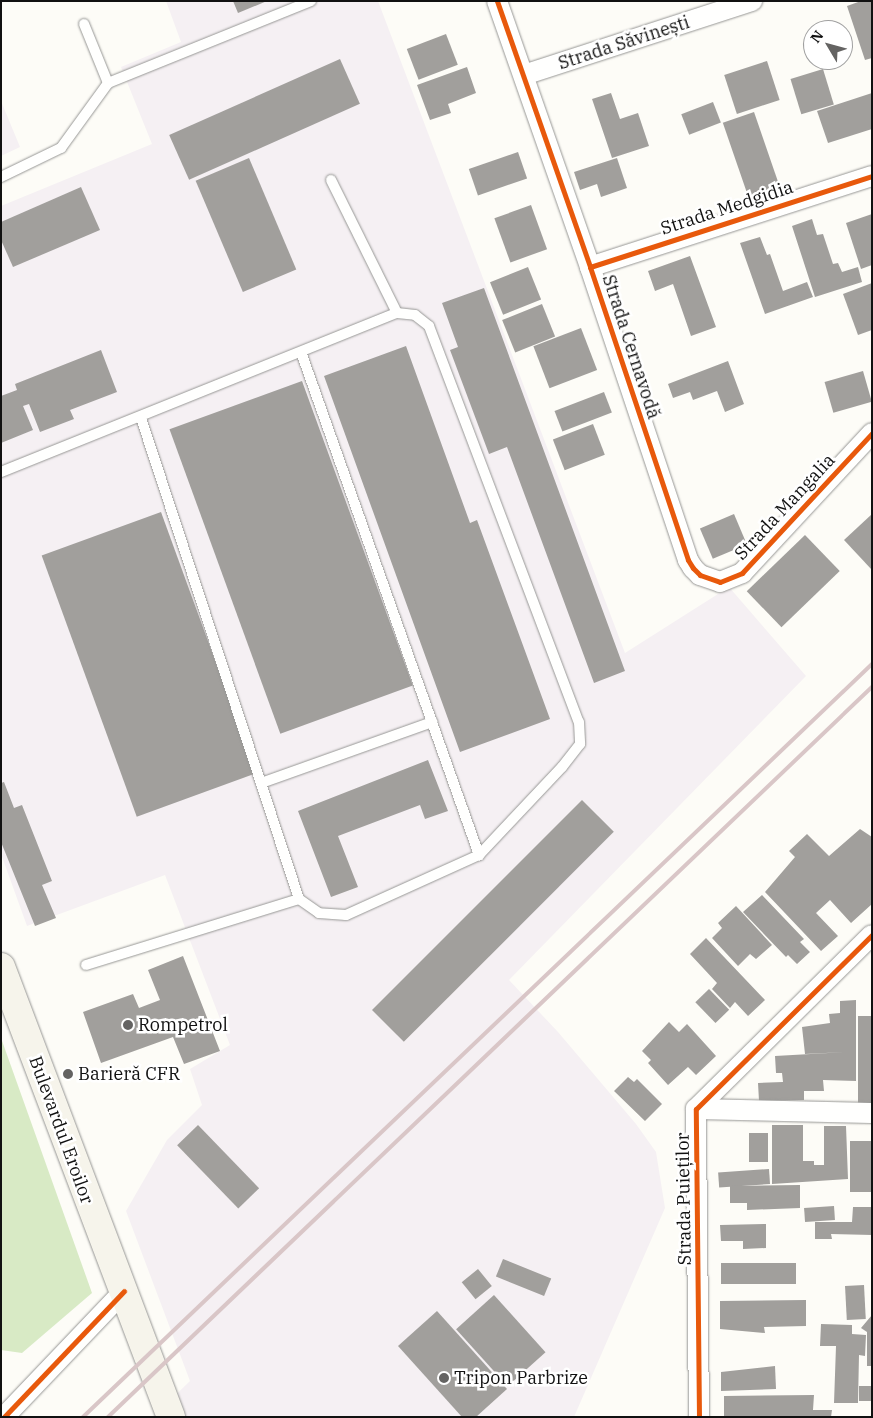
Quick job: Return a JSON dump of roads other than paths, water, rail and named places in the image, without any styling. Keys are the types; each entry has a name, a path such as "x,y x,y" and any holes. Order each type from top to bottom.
{"main road":[{"name":"Bulevardul Eroilor","path":"1,967 171,1417"}],"street":[{"name":"Strada Cernavodă","path":"497,1 590,267 688,560"},
{"name":"Strada Săvinești","path":"524,75 752,1"},
{"name":"Strada Medgidia","path":"590,267 872,176"},
{"name":"Strada Mangalia","path":"688,560 700,575 709,580 731,580 742,574 872,433"},
{"name":"Strada Puieților","path":"699,1417 696,1109 872,935"},
{"path":"696,1109 872,1113"},
{"path":"4,1417 124,1291"}],"lane":[{"path":"1,177 61,148 108,83 312,1"},
{"path":"84,24 108,83"},
{"path":"331,180 397,313"},
{"path":"1,472 141,418 397,313 415,315 429,326 579,722 580,744 562,767 479,855 346,915 320,913 299,899 141,418"},
{"path":"301,352 479,855"},
{"path":"261,783 432,722"},
{"path":"86,965 299,899"}],"railway":[{"path":"83,1417 872,664"},
{"path":"108,1417 872,687"}],"place":[{"name":"Rompetrol","path":"128,1025"},
{"name":"Barieră CFR","path":"68,1074"},
{"name":"Tripon Parbrize","path":"444,1378"}]}
